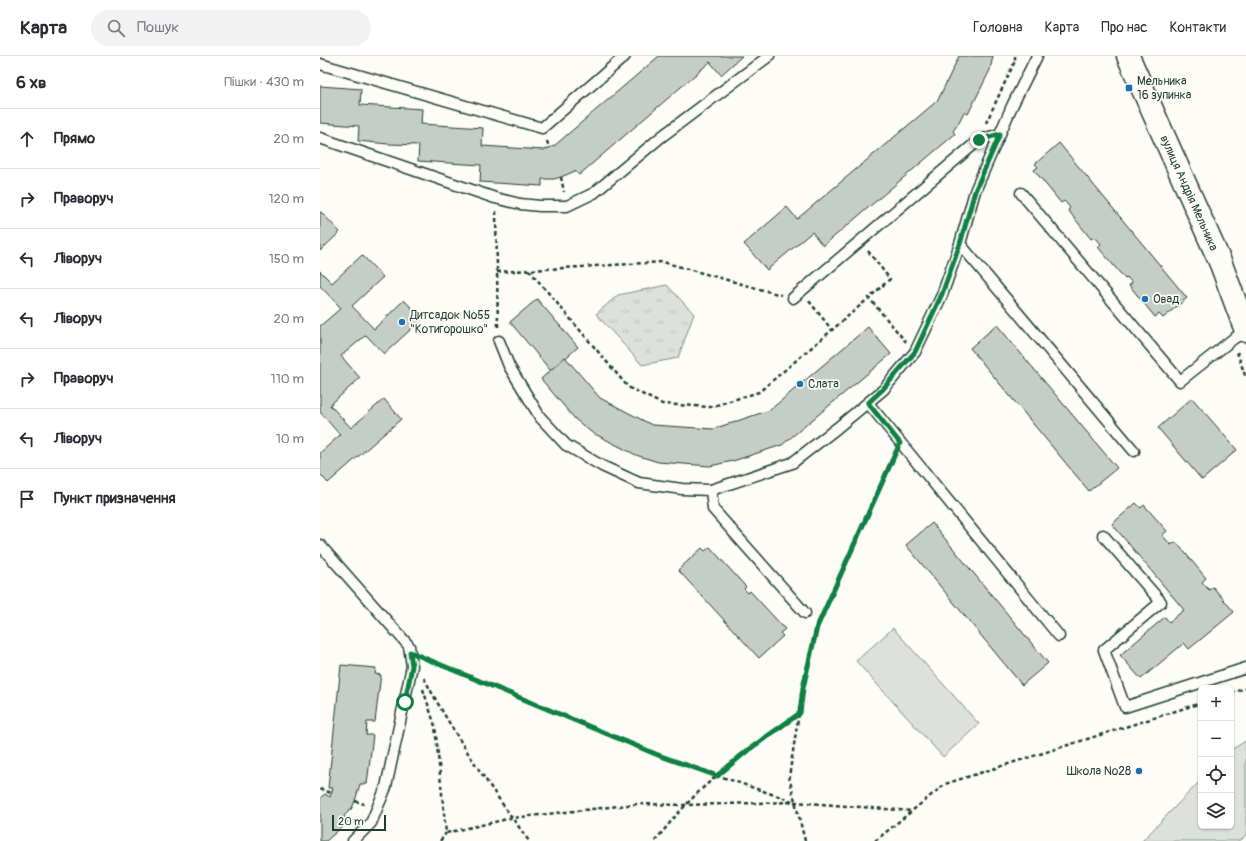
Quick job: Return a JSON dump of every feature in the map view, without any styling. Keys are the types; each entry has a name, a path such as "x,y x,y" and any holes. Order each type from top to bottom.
{"street":[{"name":"вулиця Андрія Мельника","path":"1128,56 1221,264 1246,331"}],"lane":[{"path":"320,64 542,128 625,56"},
{"path":"320,138 495,198 520,204 567,206 594,193 703,104 769,56"},
{"path":"499,341 509,366 540,417 566,445 602,466 640,483 682,489 711,490 792,463 868,403 882,390 915,352 942,294 960,244 975,191 1037,56"},
{"path":"793,298 979,140 1000,134"},
{"path":"1020,193 1180,381 1233,339 1246,331"},
{"path":"960,244 1134,451"},
{"path":"868,403 1059,636"},
{"path":"711,490 713,509 805,614"},
{"path":"1103,535 1161,602 1104,650 1126,707 1246,668"},
{"path":"320,546 409,646 412,666 386,788 371,822 353,841"}],"path":[{"path":"979,140 1016,56"},
{"path":"495,198 499,341"},
{"path":"497,272 663,262 793,298"},
{"path":"529,270 628,387 662,404 710,407 759,392 832,330 890,279 877,263"},
{"path":"869,298 915,352"},
{"path":"809,301 832,330"},
{"path":"805,841 790,777 803,688 817,627 900,443"},
{"path":"410,652 658,755 795,802"},
{"path":"410,652 442,712 512,818 529,841"},
{"path":"1234,692 1246,688"},
{"path":"423,689 435,726 446,833"},
{"path":"875,841 945,784 1198,703"},
{"path":"655,841 685,805 717,776 748,750 800,713"},
{"path":"320,789 331,793"},
{"path":"440,841 446,833 512,818 637,804 685,805 795,802 912,811"}],"green space":[{"path":"667,285 694,314 678,358 642,365 596,314 618,295"},
{"path":"893,628 979,724 943,757 856,661"},
{"path":"1246,742 1246,835 1240,841 1142,841 1198,783 1198,829 1234,829 1234,748"}],"building":[{"path":"659,56 742,56 721,75 710,62 579,175 575,171 554,179 542,179 542,186 480,182 481,165 418,161 419,145 358,141 359,126 320,123 320,86 361,89 360,105 422,109 421,124 483,128 482,146 544,150 554,146"},
{"path":"959,56 993,56 990,70 968,114 964,112 953,131 955,134 823,246 812,232 767,270 744,244 787,207 797,219 938,100"},
{"path":"1059,143 1187,298 1163,318 1159,314 1155,317 1129,285 1132,283 1127,277 1125,279 1098,247 1101,244 1095,237 1091,239 1068,210 1070,208 1067,204 1064,201 1061,203 1034,170 1038,167 1035,164"},
{"path":"320,212 340,232 320,251"},
{"path":"362,255 383,277 352,306 374,329 404,300 422,319 384,354 366,335 341,356 360,378 330,405 351,428 384,399 401,419 328,483 320,474 320,453 340,435 320,412 320,326 341,308 320,286 320,271 332,283"},
{"path":"537,299 578,347 551,371 510,322"},
{"path":"997,325 1117,468 1089,491 970,348"},
{"path":"868,327 891,354 782,445 733,461 710,466 658,462 636,455 591,432 575,419 541,379 565,357 600,398 652,425 713,429 770,410"},
{"path":"1192,398 1237,450 1202,480 1158,428"},
{"path":"1136,503 1141,508 1144,505 1167,531 1162,535 1171,545 1176,542 1206,578 1202,582 1209,590 1213,587 1234,612 1189,649 1184,643 1141,679 1120,655 1165,617 1169,622 1184,610 1112,524"},
{"path":"932,523 1048,663 1022,685 906,545"},
{"path":"710,547 746,587 744,589 748,593 750,591 785,629 780,633 783,636 759,658 678,570 702,548 705,551"},
{"path":"341,665 376,668 375,674 381,675 375,722 367,722 366,735 373,735 367,784 360,784 352,808 344,816 348,822 326,841 320,841 320,798 325,794 330,797 333,788 328,788"}],"place":[{"name":"Мельника 16 зупинка","path":"1129,88"},
{"name":"Овад","path":"1145,299"},
{"name":"Дитсадок №55 \"Котигорошко\"","path":"402,322"},
{"name":"Слата","path":"800,384"},
{"name":"Школа №28","path":"1139,771"}],"route":[{"path":"405,702 412,666 410,652 658,755 717,776 748,750 800,713 803,688 817,627 900,443 868,403 882,390 915,352 942,294 960,244 975,191 1000,134 979,140"}]}
